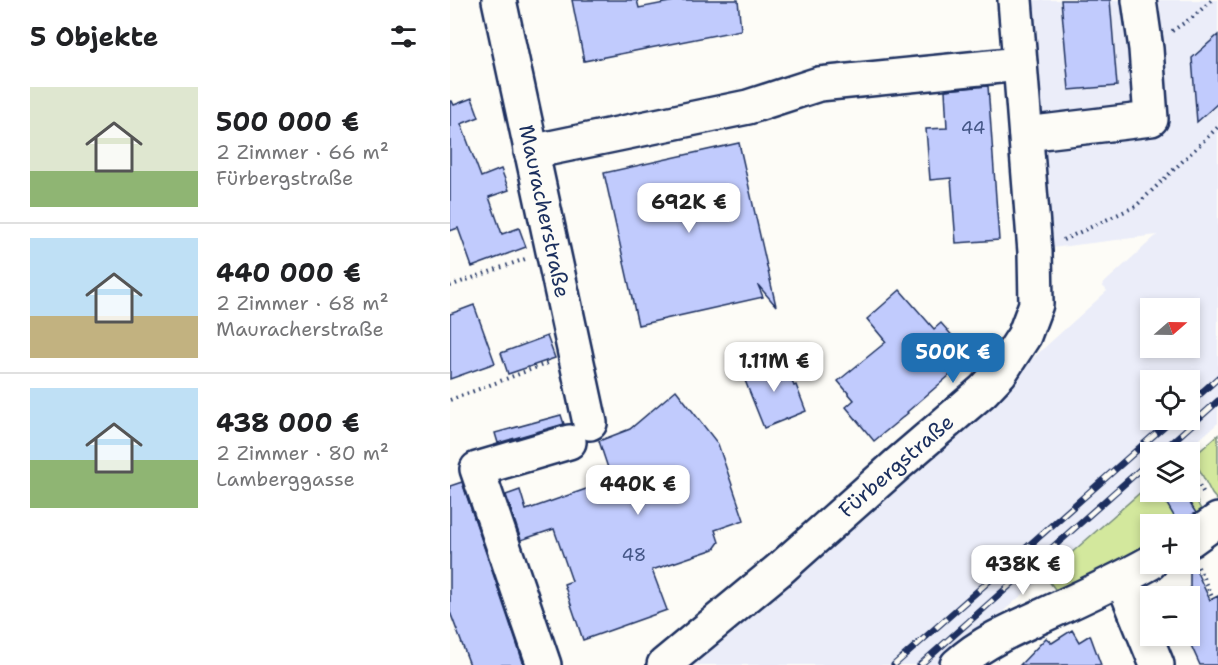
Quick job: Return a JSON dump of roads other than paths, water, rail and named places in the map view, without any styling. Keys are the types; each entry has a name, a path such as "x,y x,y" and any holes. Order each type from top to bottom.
{"street":[{"name":"Mauracherstraße","path":"499,0 575,353 579,433 477,470 544,665"},
{"name":"Fürbergstraße","path":"664,665 780,569 983,391 1000,373 1024,336 1036,304 1035,252 1015,0"},
{"path":"1026,134 1151,119 1146,49 1139,0"},
{"path":"531,152 748,107 819,84 1020,64"},
{"path":"1200,540 1218,520"},
{"path":"957,665 1012,629 1140,569"},
{"path":"1122,579 1157,665"}],"railway":[{"path":"1200,394 1218,378"},
{"path":"1172,442 1218,401"},
{"path":"894,665 1160,430"},
{"path":"920,665 1140,470"}]}
